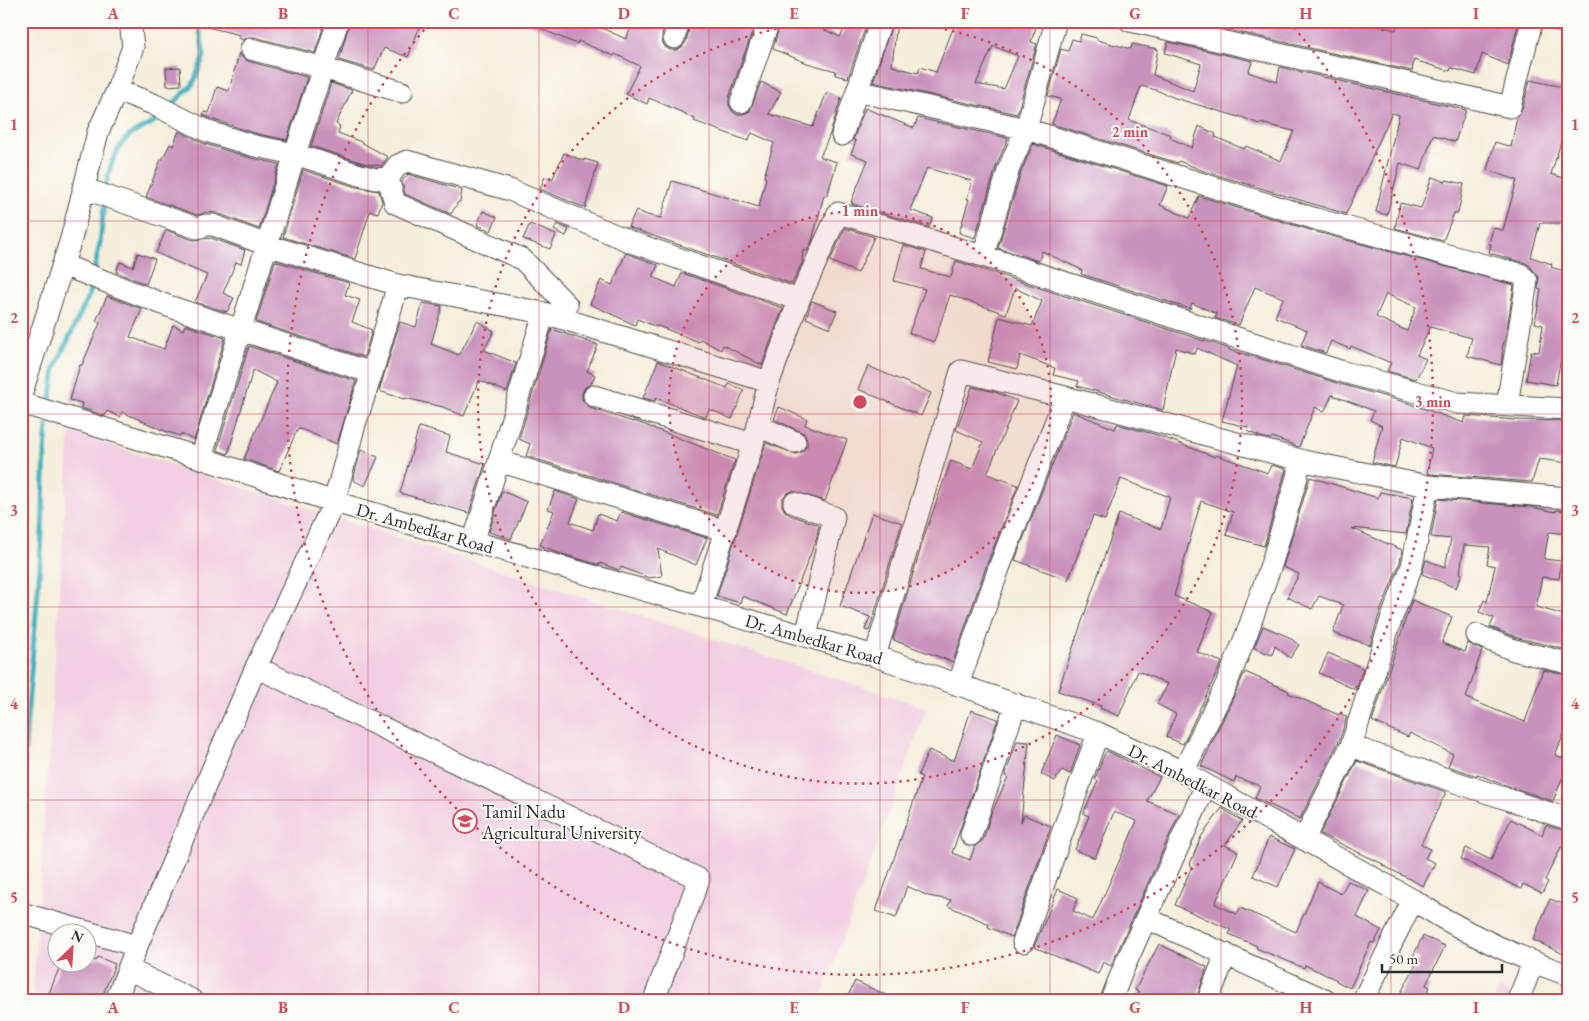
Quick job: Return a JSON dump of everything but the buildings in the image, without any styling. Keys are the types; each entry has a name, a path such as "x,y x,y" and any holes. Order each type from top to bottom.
{"street":[{"path":"21,395 63,265 98,132 117,90 133,47 130,21"},
{"path":"201,458 338,21"},
{"path":"741,102 770,21"},
{"path":"842,135 882,21"},
{"path":"983,256 1009,168 1026,129 1056,21"},
{"path":"1130,21 1510,107 1532,21"},
{"path":"1560,21 1568,23"},
{"path":"251,49 402,92"},
{"path":"117,90 153,104 209,132 255,146 295,154 360,175 388,178"},
{"path":"857,91 1026,129 1316,219 1498,270 1520,274 1527,281 1507,405"},
{"path":"388,178 398,165 407,162 510,190 632,242 799,300"},
{"path":"388,178 395,203 522,259 567,305 552,315 499,461 473,542"},
{"path":"84,188 197,228 213,225 267,245 398,285 552,315 769,382"},
{"path":"701,606 726,531 769,382 799,300 838,212 983,256 1357,376 1457,403 1568,409"},
{"path":"63,265 168,306 372,373"},
{"path":"116,1000 137,946 256,667 334,502 355,424 398,285"},
{"path":"875,656 961,371 1300,460 1428,486 1568,498"},
{"path":"594,396 755,435 795,442"},
{"path":"958,685 999,568 1064,397"},
{"name":"Dr. Ambedkar Road","path":"21,403 201,458 334,502 875,656 1098,733 1183,772 1413,900 1443,919 1533,963 1568,975"},
{"path":"1183,772 1226,685 1246,633 1272,562 1300,460"},
{"path":"499,461 726,531"},
{"path":"1304,839 1351,746 1392,618 1412,566 1428,486"},
{"path":"794,503 834,517 806,636"},
{"path":"1477,635 1514,650 1568,663"},
{"path":"256,667 700,880 654,1000"},
{"path":"972,835 1016,704"},
{"path":"1023,942 1098,733"},
{"path":"1351,746 1568,819"},
{"path":"1111,1000 1206,785"},
{"path":"1363,1000 1413,900"},
{"path":"23,913 137,946"},
{"path":"1146,918 1325,1000"},
{"path":"1208,1000 1226,954"},
{"path":"1518,1000 1533,963"},
{"path":"128,969 192,1000"}],"shaded area":[{"name":"Tamil Nadu Agricultural University","path":"70,432 927,708 820,1000 30,1000 33,995"},
{"path":"1499,989 1526,1000 1494,1000"}],"waterway":[{"path":"171,106 193,84 204,56 198,21"},
{"path":"106,189 113,160 124,140 163,115"},
{"path":"94,271 100,243 104,206"},
{"path":"51,397 55,368 89,295 91,284"},
{"path":"21,811 41,550 47,425"}],"place":[{"name":"Tamil Nadu Agricultural University","path":"465,821"}]}
